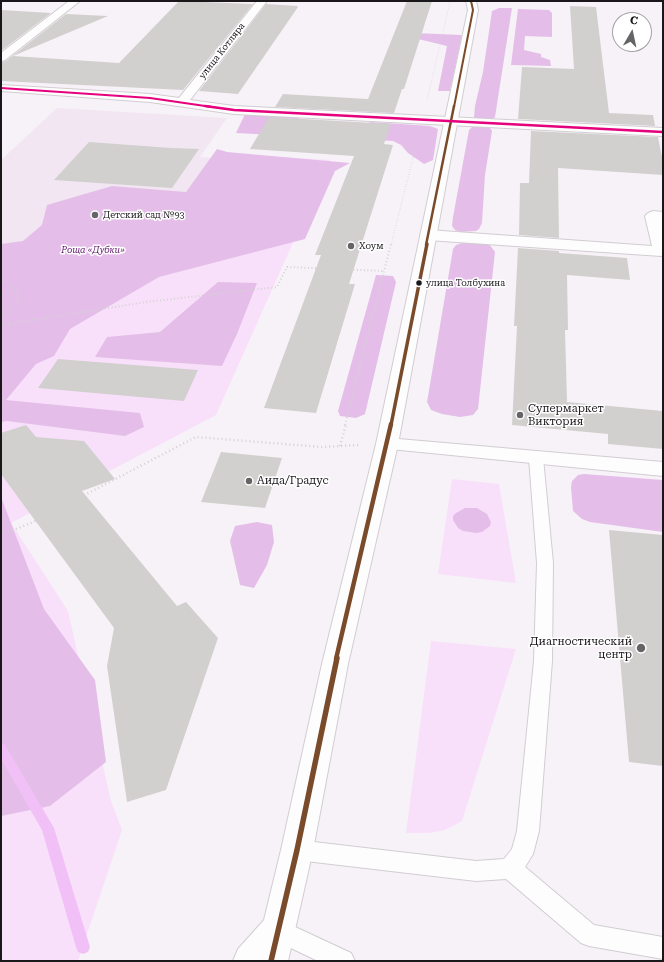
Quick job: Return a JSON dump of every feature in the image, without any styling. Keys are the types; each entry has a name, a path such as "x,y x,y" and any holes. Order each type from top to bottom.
{"street":[{"path":"1,58 75,1"},
{"name":"улица Котляра","path":"182,102 262,1"},
{"path":"250,961 275,945 297,850 335,664 387,444 450,122 475,4"},
{"path":"3,90 150,98 234,110 422,121 663,132"},
{"path":"428,235 662,255 653,216 663,217"},
{"path":"387,444 663,469"}],"lane":[{"path":"510,869 522,854 528,832 543,661 546,563 536,458"},
{"path":"297,850 476,871 510,869 589,935 663,948"},
{"path":"275,945 343,961"}],"path":[{"path":"340,446 422,121 450,1"},
{"path":"1,325 146,302 277,287 287,267 384,271"},
{"path":"1,278 18,292 18,303 1,316"},
{"path":"1,535 31,523 196,436 322,447 387,444"}],"shaded area":[{"name":"Детский сад №93","path":"57,108 227,118 200,157 226,159 138,289 25,282 1,270 1,160"},
{"path":"231,154 330,160 216,415 11,523 68,611 111,801 122,830 78,961 1,961 1,270 25,282 138,289"},
{"path":"452,479 499,484 516,583 438,574"},
{"path":"431,641 516,649 462,821 445,830 429,833 406,833"}],"green space":[{"path":"499,8 512,8 495,117 492,120 475,119 475,106 483,72 492,11"},
{"path":"518,9 549,10 552,13 552,37 525,36 524,50 541,54 541,57 550,60 551,66 511,65"},
{"path":"414,33 462,35 450,91 438,91 447,46 418,39"},
{"path":"245,114 298,116 302,125 363,125 371,122 430,126 438,129 433,160 424,164 408,153 401,145 393,141 236,133"},
{"path":"475,126 490,128 492,131 485,175 482,223 476,231 461,232 455,230 452,226 453,217 469,130"},
{"name":"Роща «Дубки»","path":"217,149 227,152 350,163 335,171 305,239 159,277 70,329 54,356 36,364 6,400 140,413 144,427 125,436 7,421 1,422 1,244 23,241 42,225 47,205 112,186 186,192"},
{"path":"462,243 489,244 495,252 478,409 473,415 460,417 442,414 431,410 427,402 453,249 456,245"},
{"path":"376,275 393,276 396,282 365,414 356,418 340,416 338,411"},
{"path":"218,282 257,283 237,334 222,366 95,357 107,337 160,332"},
{"path":"584,474 663,480 663,532 590,522 582,519 573,511 571,487 572,481 578,475"},
{"path":"1,497 44,609 95,680 106,762 50,806 1,816"},
{"path":"465,508 477,508 487,514 491,522 490,526 482,532 476,533 463,531 458,528 453,520 453,516"},
{"path":"257,522 272,525 274,542 267,565 254,588 240,585 230,541 235,526"}],"building":[{"path":"179,1 253,4 183,90 1,81 1,62 6,61 66,14 108,16 13,56 119,63"},
{"path":"407,1 432,1 404,89 402,89 394,113 275,107 283,94 368,99"},
{"path":"266,4 298,7 238,94 199,91"},
{"path":"570,6 596,7 609,113 653,115 655,126 518,119 522,67 574,69"},
{"path":"1,10 51,13 1,51"},
{"path":"269,117 391,124 384,144 393,145 349,284 355,284 316,413 264,408 321,255 315,255 354,156 250,149"},
{"path":"531,131 658,137 663,162 663,175 558,168 559,238 519,235 520,183 529,183"},
{"path":"89,142 199,149 172,188 54,180"},
{"path":"518,248 559,251 559,253 627,258 630,280 567,275 568,330 565,330 567,402 663,411 663,449 608,444 608,434 512,425 517,326 514,326"},
{"path":"58,359 198,370 184,401 38,388"},
{"path":"26,425 36,437 84,441 115,479 82,491 177,606 186,602 218,638 166,790 127,802 107,666 114,628 1,474 1,433"},
{"path":"221,452 282,458 265,508 201,502"},
{"name":"Диагностический центр","path":"609,530 663,535 663,766 629,762"}],"waterway":[{"path":"1,748 48,828 83,947"}],"transit line":[{"path":"271,961 297,850 335,664 387,444 473,10 471,1"},
{"path":"1,88 150,98 234,110 663,132"}],"place":[{"name":"Детский сад №93","path":"95,215"},
{"name":"Хоум","path":"351,246"},
{"name":"улица Толбухина","path":"419,283"},
{"name":"Супермаркет Виктория","path":"520,415"},
{"name":"Аида/Градус","path":"249,481"},
{"name":"Диагностический центр","path":"641,648"}]}
